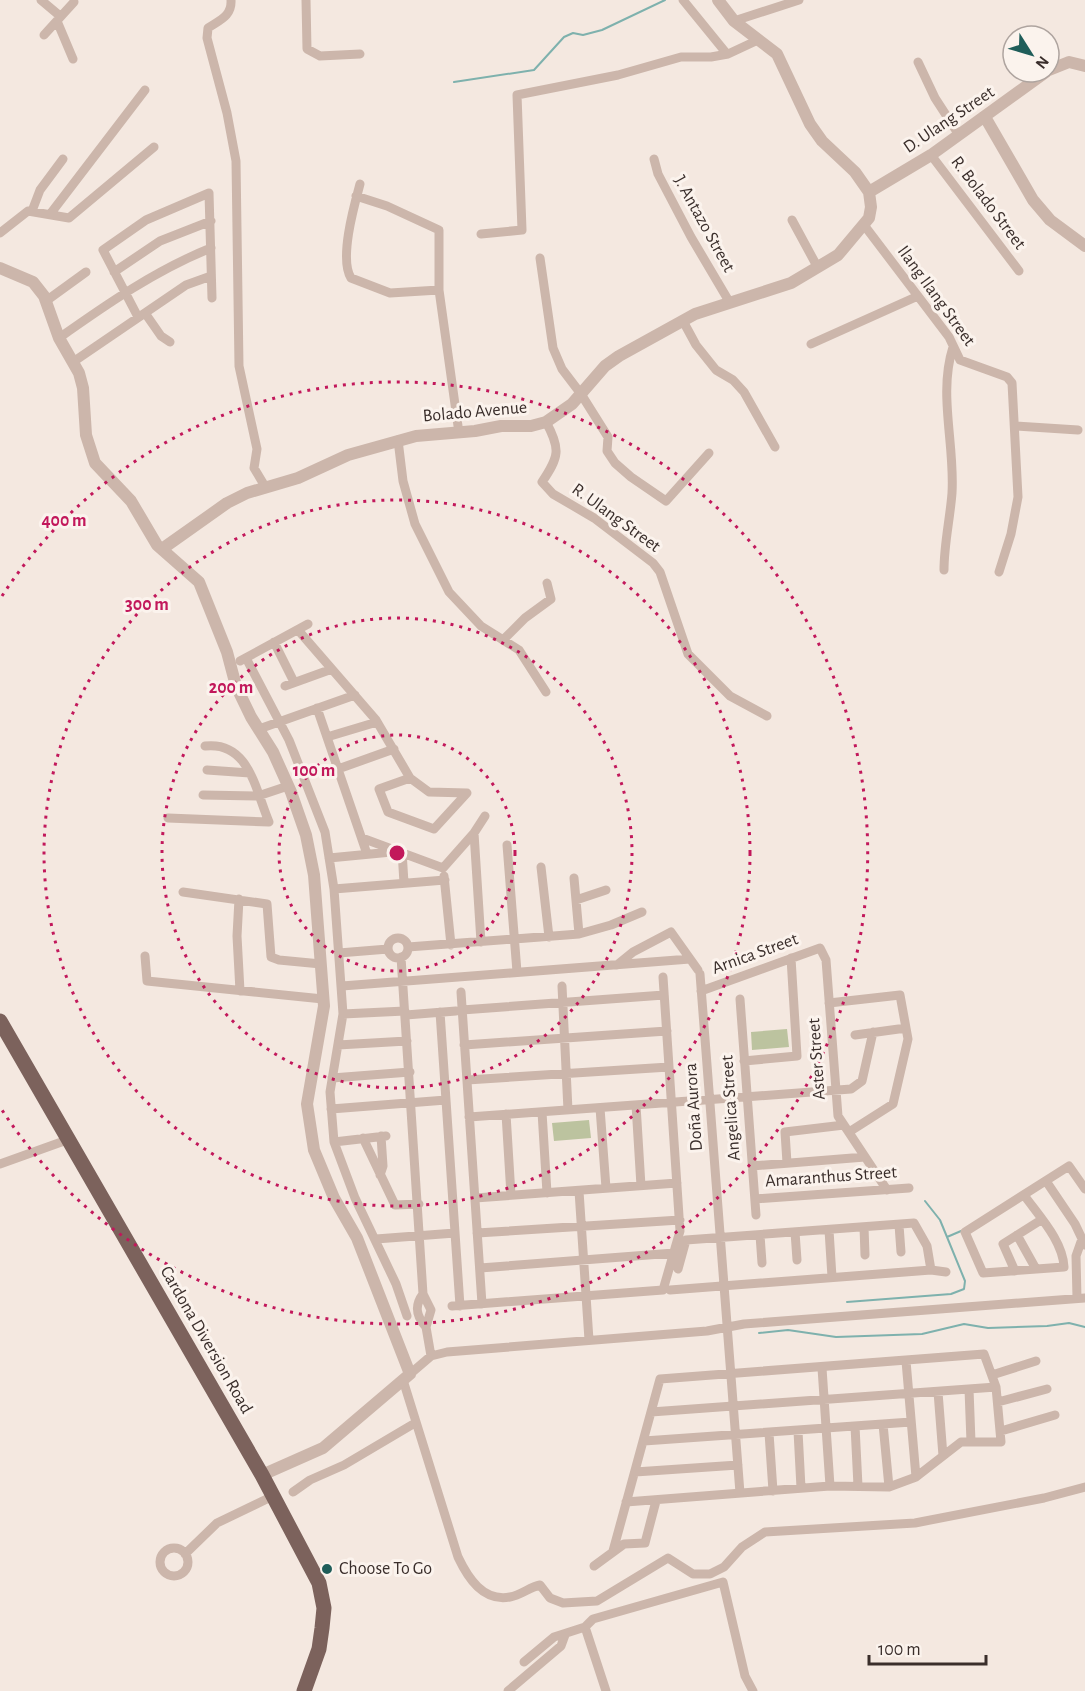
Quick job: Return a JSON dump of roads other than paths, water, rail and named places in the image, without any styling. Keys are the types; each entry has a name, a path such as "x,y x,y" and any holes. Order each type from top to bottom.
{"main road":[{"name":"Cardona Diversion Road","path":"0,1021 262,1475 319,1582 324,1608 318,1649 304,1691"}],"street":[{"path":"41,0 59,18 74,59"},
{"path":"231,0 232,8 227,16 208,28 207,38 227,113 236,161 239,366 257,449 254,468 266,488"},
{"path":"306,0 306,49 320,56 360,54"},
{"path":"683,0 727,54"},
{"path":"718,0 734,21 777,54 801,109 818,135 855,172 869,192"},
{"path":"734,21 799,0"},
{"path":"44,35 74,2"},
{"path":"480,234 522,230 518,95 618,75 681,57 711,57 727,54 758,40"},
{"path":"918,62 934,98 959,135"},
{"name":"D. Ulang Street","path":"1061,65 1069,62 1085,66"},
{"name":"D. Ulang Street","path":"869,192 931,155 1029,84"},
{"path":"51,213 145,90"},
{"path":"985,117 1033,200 1050,220 1085,246"},
{"path":"0,233 28,211 51,213 69,218 154,147"},
{"name":"R. Bolado Street","path":"931,155 1019,272"},
{"path":"32,211 40,190 63,159"},
{"name":"J. Antazo Street","path":"654,159 658,174 682,220 710,273 730,303"},
{"path":"360,184 347,243 347,273 351,278 390,293 439,290"},
{"name":"Bolado Avenue","path":"162,549 227,503 298,478 348,456 398,440 546,422 558,416 605,366 619,356 683,321 790,283 838,255 864,225 871,207 869,192"},
{"path":"170,342 161,336 126,294 103,250 146,220 209,193 212,220 212,298"},
{"path":"356,196 387,206 439,230 439,290 459,433"},
{"path":"114,272 160,242 212,220"},
{"path":"792,220 818,268"},
{"name":"Ilang Ilang Street","path":"864,225 918,296 953,346 960,360 1011,381 1018,497 1009,543 999,572"},
{"path":"59,338 173,263 211,248"},
{"path":"540,258 553,348 562,369 608,437 608,451 615,463 662,501 670,497 709,453"},
{"path":"0,268 33,282 46,302 59,338 73,362 83,388 89,450 95,463 131,501 162,549 199,582 227,652 236,686 273,752 306,835 314,875 323,999 307,1104 314,1150 334,1198 357,1238 406,1377 415,1423 458,1557 467,1576 485,1594 508,1598 540,1585 550,1598 563,1603 597,1601 668,1558 693,1574 710,1574 720,1570 742,1547 765,1532 915,1523 1044,1498 1085,1487"},
{"path":"46,302 86,272"},
{"path":"73,362 186,285 211,276"},
{"path":"811,344 918,296"},
{"path":"683,321 696,345 716,370 733,380 744,392 775,447"},
{"path":"944,570 944,542 952,494 947,413 950,358 953,346"},
{"name":"R. Ulang Street","path":"546,422 555,440 557,455 542,482 554,494 594,518 653,563 660,572 688,654 730,696 767,716"},
{"path":"1015,426 1078,430"},
{"path":"398,440 403,481 415,524 449,592 482,626 505,638 519,650 531,664 546,692"},
{"path":"505,638 525,618 551,599 548,583"},
{"path":"308,624 243,660 279,721 308,786 325,832 334,889 343,1014 332,1078 331,1109 334,1142 355,1198 396,1284 406,1316"},
{"path":"298,630 377,722 410,778 429,792 457,804"},
{"path":"274,642 290,684 332,669"},
{"path":"259,729 356,695"},
{"path":"317,708 367,854"},
{"path":"327,737 377,722"},
{"path":"168,818 269,822 250,772 242,758 220,746 205,746"},
{"path":"338,769 394,749"},
{"path":"207,770 250,772"},
{"path":"410,778 379,789 388,812 434,830 467,793 429,792"},
{"path":"203,795 258,796 288,786"},
{"path":"443,868 474,833 485,816"},
{"path":"474,833 481,942"},
{"path":"362,838 443,868"},
{"path":"507,845 517,972"},
{"path":"329,858 402,851"},
{"path":"402,851 404,883"},
{"path":"541,867 549,936"},
{"path":"443,868 451,945"},
{"path":"574,878 579,934"},
{"path":"334,889 445,880"},
{"path":"576,900 606,890"},
{"path":"183,892 264,903 269,906 271,957 321,964"},
{"path":"238,899 240,991"},
{"path":"408,947 579,934 611,925 642,912"},
{"path":"617,965 633,952 671,932 690,959"},
{"path":"401,957 392,956 388,949 390,942 398,938 404,940 408,947"},
{"path":"408,947 401,957 419,1204 423,1294 430,1303 431,1310 426,1327"},
{"name":"Arnica Street","path":"701,990 820,948"},
{"name":"Aster Street","path":"820,948 826,960 838,1116 887,1190"},
{"path":"339,953 388,949"},
{"path":"145,956 147,981 323,999"},
{"path":"744,1061 797,1056 792,958"},
{"path":"342,986 690,959"},
{"name":"Doña Aurora","path":"690,959 699,972 701,990 740,1493"},
{"path":"440,1012 455,1233 456,1306 663,1290 680,1231 680,1220 663,977"},
{"path":"562,986 568,1110"},
{"path":"460,992 459,1010 467,1080 482,1304"},
{"path":"343,1014 440,1012 664,995"},
{"path":"787,1163 786,1132 847,1129 893,1104 908,1039 900,995 829,1003"},
{"name":"Angelica Street","path":"740,999 756,1215"},
{"path":"855,1035 906,1028"},
{"path":"464,1045 667,1031"},
{"path":"469,1117 835,1090 860,1084 873,1032"},
{"path":"338,1045 407,1041"},
{"path":"467,1080 669,1067"},
{"path":"332,1078 410,1072"},
{"path":"331,1109 446,1100"},
{"path":"636,1105 641,1186"},
{"path":"600,1107 606,1188"},
{"path":"542,1112 547,1193"},
{"path":"506,1114 511,1195"},
{"path":"334,1142 384,1136 383,1166 380,1175"},
{"path":"363,1138 395,1205 419,1204"},
{"path":"0,1164 67,1140"},
{"path":"752,1166 865,1157"},
{"path":"1024,1195 1063,1257 1064,1267 982,1273 965,1232 1069,1166 1085,1189"},
{"path":"262,1475 323,1448 431,1356 447,1352 744,1324 1081,1298 1081,1272 1076,1256 1084,1242 1076,1224 1046,1181"},
{"path":"475,1198 677,1183"},
{"name":"Amaranthus Street","path":"755,1199 909,1188"},
{"path":"579,1191 590,1340"},
{"path":"477,1233 680,1220"},
{"path":"1016,1270 1003,1244 1041,1220"},
{"path":"678,1269 686,1240 914,1223 920,1231 931,1270"},
{"path":"899,1225 901,1252"},
{"path":"864,1227 866,1255"},
{"path":"829,1230 832,1277"},
{"path":"795,1232 797,1260"},
{"path":"376,1239 455,1233"},
{"path":"760,1234 762,1263"},
{"path":"1017,1235 1036,1269"},
{"path":"480,1268 674,1253"},
{"path":"670,1290 931,1270 946,1272"},
{"path":"423,1294 418,1300 417,1309 426,1327 431,1356"},
{"path":"614,1551 626,1502 660,1379 984,1354 996,1387 1001,1442 961,1442 916,1477 889,1487 830,1486 626,1502"},
{"path":"906,1361 916,1477"},
{"path":"992,1375 1036,1361"},
{"path":"822,1368 830,1486"},
{"path":"651,1412 996,1387"},
{"path":"969,1389 971,1442"},
{"path":"998,1402 1047,1389"},
{"path":"938,1392 943,1456"},
{"path":"1001,1431 1056,1415"},
{"path":"644,1441 911,1422"},
{"path":"293,1492 310,1480 345,1465 415,1423"},
{"path":"883,1424 889,1487"},
{"path":"855,1426 858,1486"},
{"path":"798,1431 801,1488"},
{"path":"769,1433 772,1491"},
{"path":"635,1472 738,1465"},
{"path":"185,1554 217,1523 273,1496"},
{"path":"594,1566 629,1543 645,1543 656,1501"},
{"path":"524,1662 554,1637 585,1627 593,1619 723,1582 745,1676 753,1691"},
{"path":"585,1627 606,1691"},
{"path":"508,1691 561,1646 565,1635"}],"waterway":[{"path":"454,82 534,70 564,37 573,33 583,35 602,30 665,0"},
{"path":"925,1201 940,1220 947,1237"},
{"path":"847,1302 951,1294 964,1289 965,1281 947,1237 961,1231"},
{"path":"759,1333 788,1330 836,1337 922,1334 964,1324 988,1328 1069,1323 1085,1327"}],"place":[{"name":"Choose To Go","path":"327,1569"}]}
